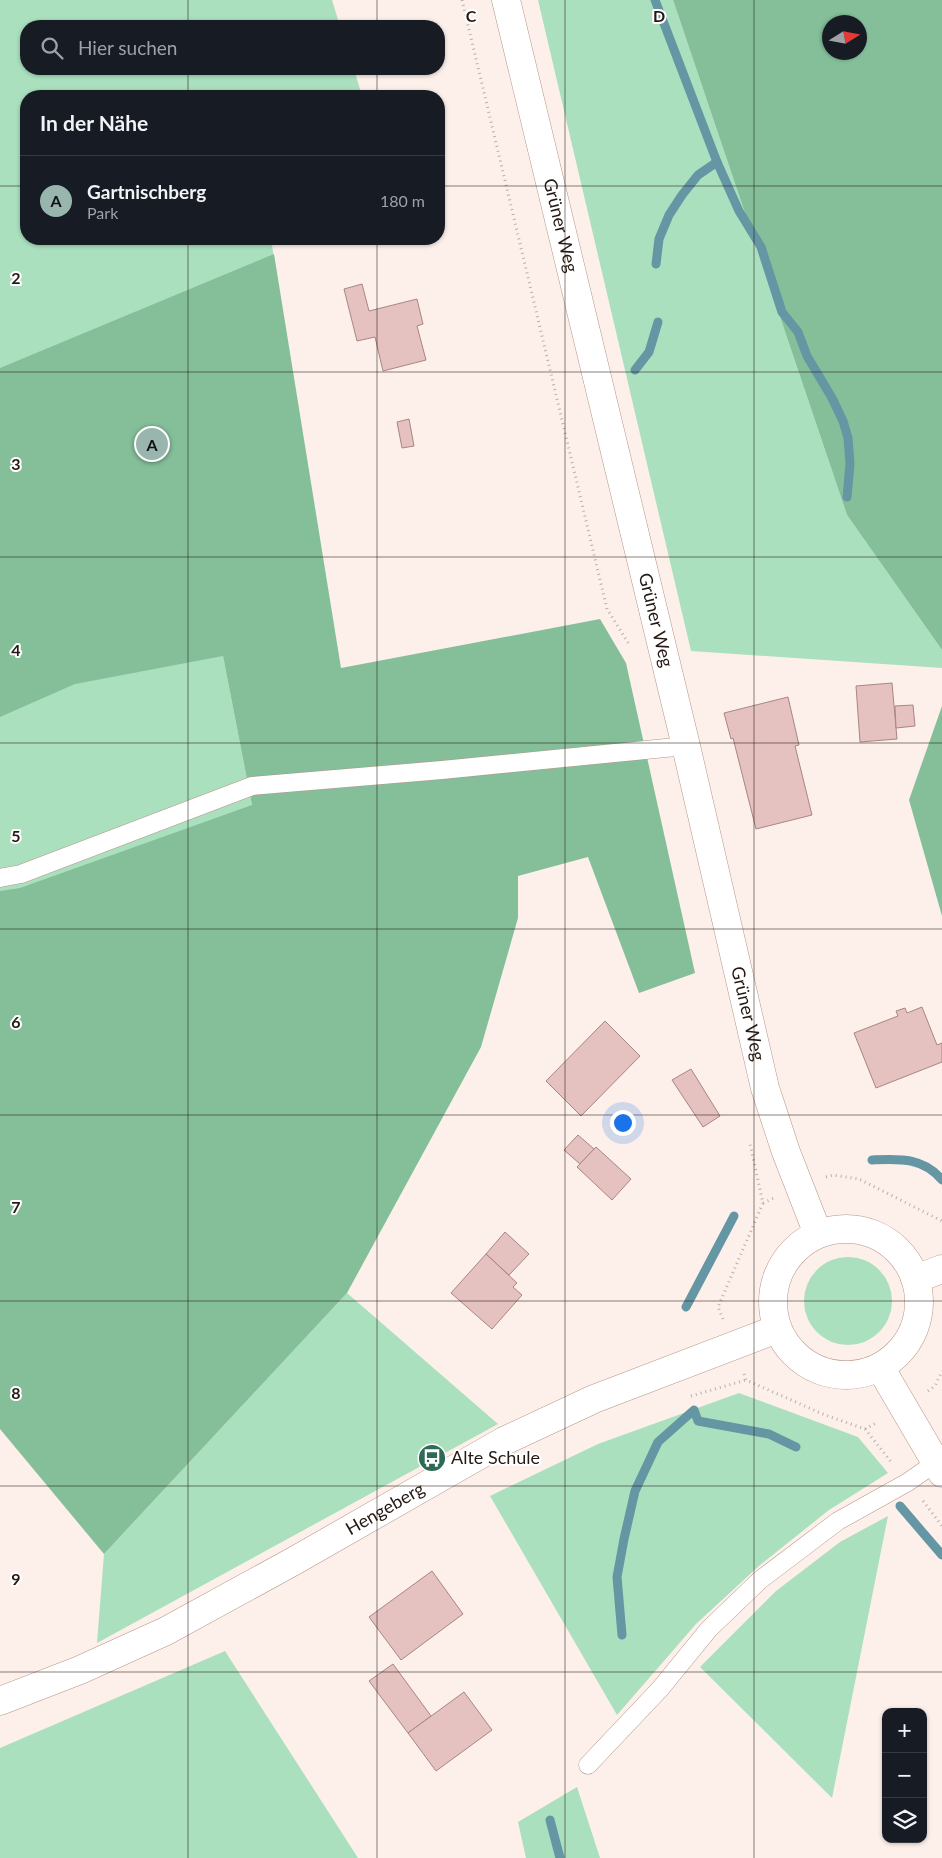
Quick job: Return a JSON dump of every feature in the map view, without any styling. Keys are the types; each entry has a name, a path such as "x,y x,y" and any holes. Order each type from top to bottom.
{"street":[{"name":"Grüner Weg","path":"506,0 686,746 765,1088 786,1152 818,1234"},
{"path":"841,1229 865,1232 886,1242 903,1258 915,1279 918,1299 916,1320 909,1339 896,1355 880,1367 856,1375 832,1374 809,1366 790,1350 777,1329 772,1307 775,1284 784,1263 798,1246 818,1234 841,1229"},
{"path":"915,1279 942,1269"},
{"name":"Hengeberg","path":"0,1701 80,1670 166,1631 513,1437 594,1399 777,1329"},
{"path":"880,1367 939,1468"}],"lane":[{"path":"0,878 21,874 252,786 442,770 686,746"},
{"path":"588,1765 660,1689 709,1630 760,1580 838,1521 908,1482 939,1468"}],"path":[{"path":"462,0 607,609 632,650"},
{"path":"865,1429 825,1415 746,1380 718,1307 763,1203 833,1175 859,1179 942,1221"}],"green space":[{"path":"0,0 332,0 338,20 20,20 20,75 356,75 360,90 20,90 20,245 272,245 334,634 223,656 252,805 0,1200"},
{"path":"538,0 673,0 847,515 942,650 942,668 691,651"},
{"path":"673,0 942,0 942,650 847,515"},
{"path":"274,254 341,668 600,619 626,663 695,973 639,993 588,857 518,876 518,918 481,1047 347,1293 104,1554 0,1429 0,891 20,888 252,805 223,656 75,684 0,717 0,368"},
{"path":"942,706 942,916 909,800"},
{"path":"848,1257 865,1260 879,1270 889,1284 892,1301 889,1318 879,1332 865,1342 848,1345 831,1342 817,1332 807,1318 804,1301 807,1284 817,1270 831,1260"},
{"path":"347,1293 498,1424 97,1643 104,1554"},
{"path":"739,1393 858,1437 888,1473 829,1510 760,1565 696,1624 617,1715 490,1496 598,1444"},
{"path":"888,1516 832,1798 700,1667 776,1591 840,1542"},
{"path":"225,1651 358,1858 0,1858 0,1748"},
{"path":"577,1787 600,1858 526,1858 518,1822"}],"building":[{"path":"362,284 369,311 417,299 423,324 417,326 426,360 383,371 375,337 357,341 344,289"},
{"path":"409,419 414,446 402,448 397,422"},
{"path":"892,683 897,739 860,742 856,686"},
{"path":"788,697 799,745 795,746 812,815 756,829 733,738 731,739 724,713"},
{"path":"913,705 915,726 896,728 895,706"},
{"path":"922,1007 937,1045 942,1043 942,1062 876,1088 854,1033 898,1016 896,1011 905,1008 907,1013"},
{"path":"605,1021 640,1056 581,1116 546,1081"},
{"path":"691,1069 720,1116 703,1127 672,1080"},
{"path":"578,1135 594,1149 580,1164 564,1150"},
{"path":"596,1147 631,1179 612,1200 577,1167"},
{"path":"505,1232 529,1254 509,1275 486,1254"},
{"path":"486,1254 517,1283 513,1287 522,1295 492,1329 451,1293"},
{"path":"432,1571 463,1614 401,1660 369,1617"},
{"path":"393,1664 431,1716 408,1733 369,1681"},
{"path":"464,1692 492,1730 436,1771 408,1733"}],"waterway":[{"path":"655,0 717,162 739,211 761,247 782,312 798,332 807,356 832,398 843,421 848,438 850,464 847,497"},
{"path":"656,264 659,239 669,215 698,175 717,162"},
{"path":"635,370 649,352 658,322"},
{"path":"872,1160 892,1159 919,1163 935,1172 942,1180"},
{"path":"686,1307 734,1216"},
{"path":"622,1635 617,1577 624,1539 635,1491 658,1442 694,1410 698,1421 769,1434 796,1447"},
{"path":"900,1506 942,1555"},
{"path":"550,1820 560,1858"}],"place":[{"name":"Gartnischberg","path":"152,444"},
{"name":"Alte Schule","path":"432,1458"}]}
